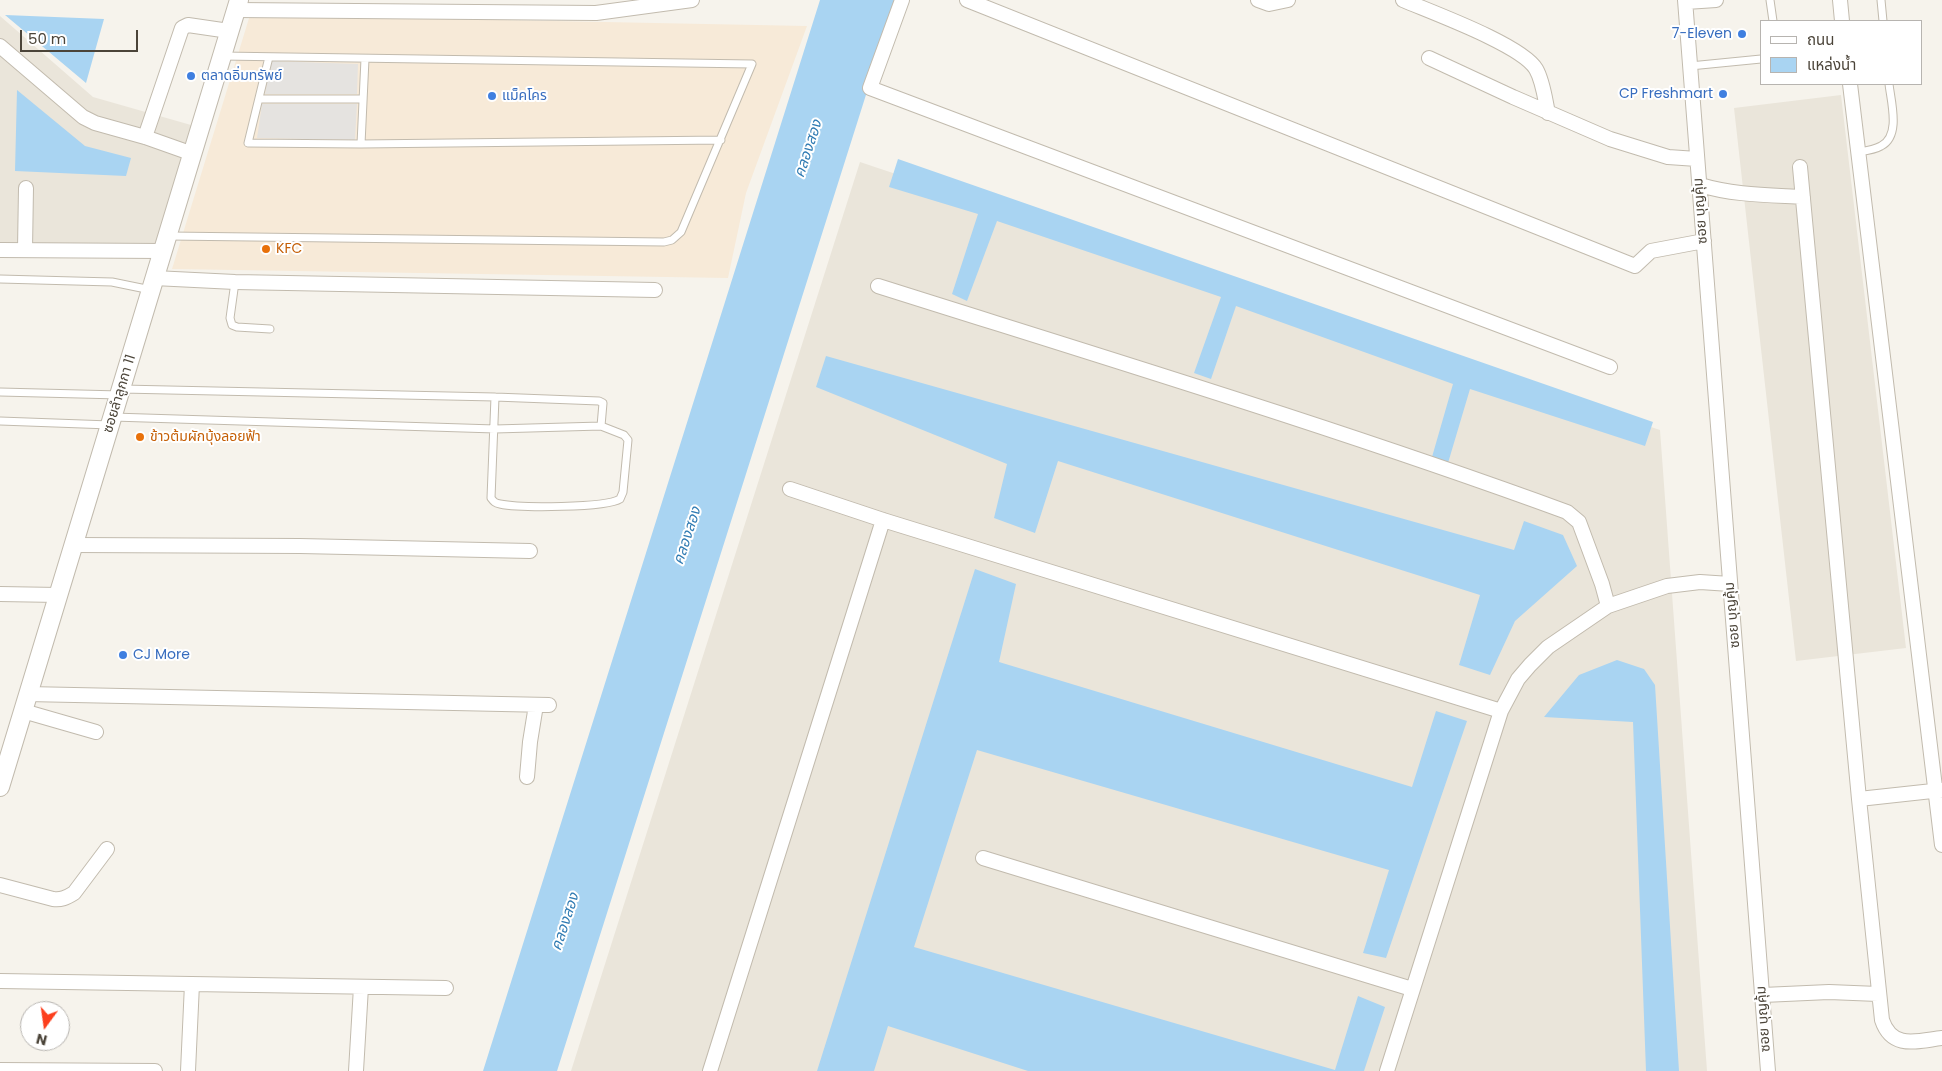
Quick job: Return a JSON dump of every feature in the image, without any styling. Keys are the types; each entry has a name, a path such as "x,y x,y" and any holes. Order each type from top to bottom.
{"street":[{"path":"237,5 553,6 596,13 692,0"},
{"path":"902,0 870,88 1610,367"},
{"path":"967,0 1635,266 1650,252 1704,241"},
{"path":"1258,0 1269,4 1288,0"},
{"path":"1403,0 1482,34 1520,53 1535,68 1543,90 1548,113"},
{"path":"1685,1 1716,0"},
{"path":"1840,0 1842,20"},
{"name":"ซอย บุญคุ้ม","path":"1685,1 1768,1071"},
{"name":"ซอยลำลูกกา 11","path":"0,787 75,545 237,5"},
{"path":"145,137 182,28 188,25 229,31"},
{"path":"0,46 83,117 96,123 145,137 193,154"},
{"path":"1429,58 1548,113 1642,150 1668,157 1697,159"},
{"path":"1850,85 1939,790 1942,845"},
{"path":"1800,167 1859,799 1882,1020 1886,1031 1891,1037 1900,1041 1913,1042 1942,1038"},
{"path":"1700,185 1734,193 1803,197"},
{"path":"25,250 26,188"},
{"path":"0,250 165,244"},
{"path":"152,284 235,282 655,290"},
{"path":"878,286 1430,462 1567,512 1579,522 1602,584 1608,606"},
{"path":"790,490 1501,711"},
{"path":"710,1071 883,520"},
{"path":"75,545 300,546 530,551"},
{"path":"1387,1071 1501,711 1518,679 1548,647 1608,606 1667,586 1700,582 1730,584"},
{"path":"0,594 58,595"},
{"path":"25,702 543,705 530,742 527,777"},
{"path":"25,702 96,732"},
{"path":"1859,799 1939,790"},
{"path":"0,884 60,900 74,893 107,849"},
{"path":"983,858 1412,989"},
{"path":"0,981 446,988"},
{"path":"188,1071 192,984"},
{"path":"356,1071 361,986"},
{"path":"1763,995 1829,992 1878,994"},
{"path":"0,1070 155,1071"}],"lane":[{"path":"1770,0 1773,20"},
{"path":"1880,0 1883,20"},
{"path":"165,244 664,242 672,240 681,232 752,64 221,56"},
{"path":"269,57 248,143 361,144 721,140"},
{"path":"361,144 365,59"},
{"path":"1690,66 1760,59"},
{"path":"1858,152 1879,147 1886,143 1891,134 1892,119 1889,85"},
{"path":"259,99 363,99"},
{"path":"0,279 152,284"},
{"path":"235,282 230,318 232,325 270,329"},
{"path":"0,392 495,397 601,401 603,403 601,426"},
{"path":"0,421 111,421 495,429 601,426 624,435 628,440 623,492 620,499 606,504 535,506 494,502 491,498 495,429 495,397"}],"shaded area":[{"path":"250,15 807,26 746,193 728,278 172,269"},
{"path":"0,16 93,97 191,125 152,258 0,256"},
{"path":"271,61 358,64 357,94 265,94"},
{"path":"1841,95 1906,648 1796,661 1734,108"},
{"path":"262,104 357,104 355,140 257,138"},
{"path":"860,162 1660,430 1707,1071 571,1071"}],"water":[{"name":"คลองสอง","path":"820,0 896,0 557,1071 483,1071"},
{"path":"5,15 104,19 86,83"},
{"path":"17,90 85,146 131,158 126,176 15,171"},
{"path":"898,159 1653,422 1645,446 1470,389 1448,463 1432,457 1453,384 1236,306 1211,379 1194,373 1221,297 997,221 967,301 952,294 978,214 889,187"},
{"path":"826,356 1514,550 1524,521 1563,535 1577,566 1515,621 1490,675 1459,665 1480,595 1058,461 1035,533 994,518 1007,464 816,387"},
{"path":"975,569 1016,584 999,662 1412,787 1436,711 1467,721 1386,958 1363,953 1389,870 977,750 914,947 1335,1070 1358,996 1385,1007 1364,1071 1028,1071 888,1026 874,1071 817,1071"},
{"path":"1617,660 1644,669 1655,685 1679,1071 1646,1071 1633,722 1544,717 1579,675"}],"place":[{"name":"7-Eleven","path":"1742,34"},
{"name":"ตลาดอิ่มทรัพย์","path":"191,76"},
{"name":"CP Freshmart","path":"1723,94"},
{"name":"แม็คโคร","path":"492,96"},
{"name":"KFC","path":"266,249"},
{"name":"ข้าวต้มผักบุ้งลอยฟ้า","path":"140,437"},
{"name":"CJ More","path":"123,655"}]}
